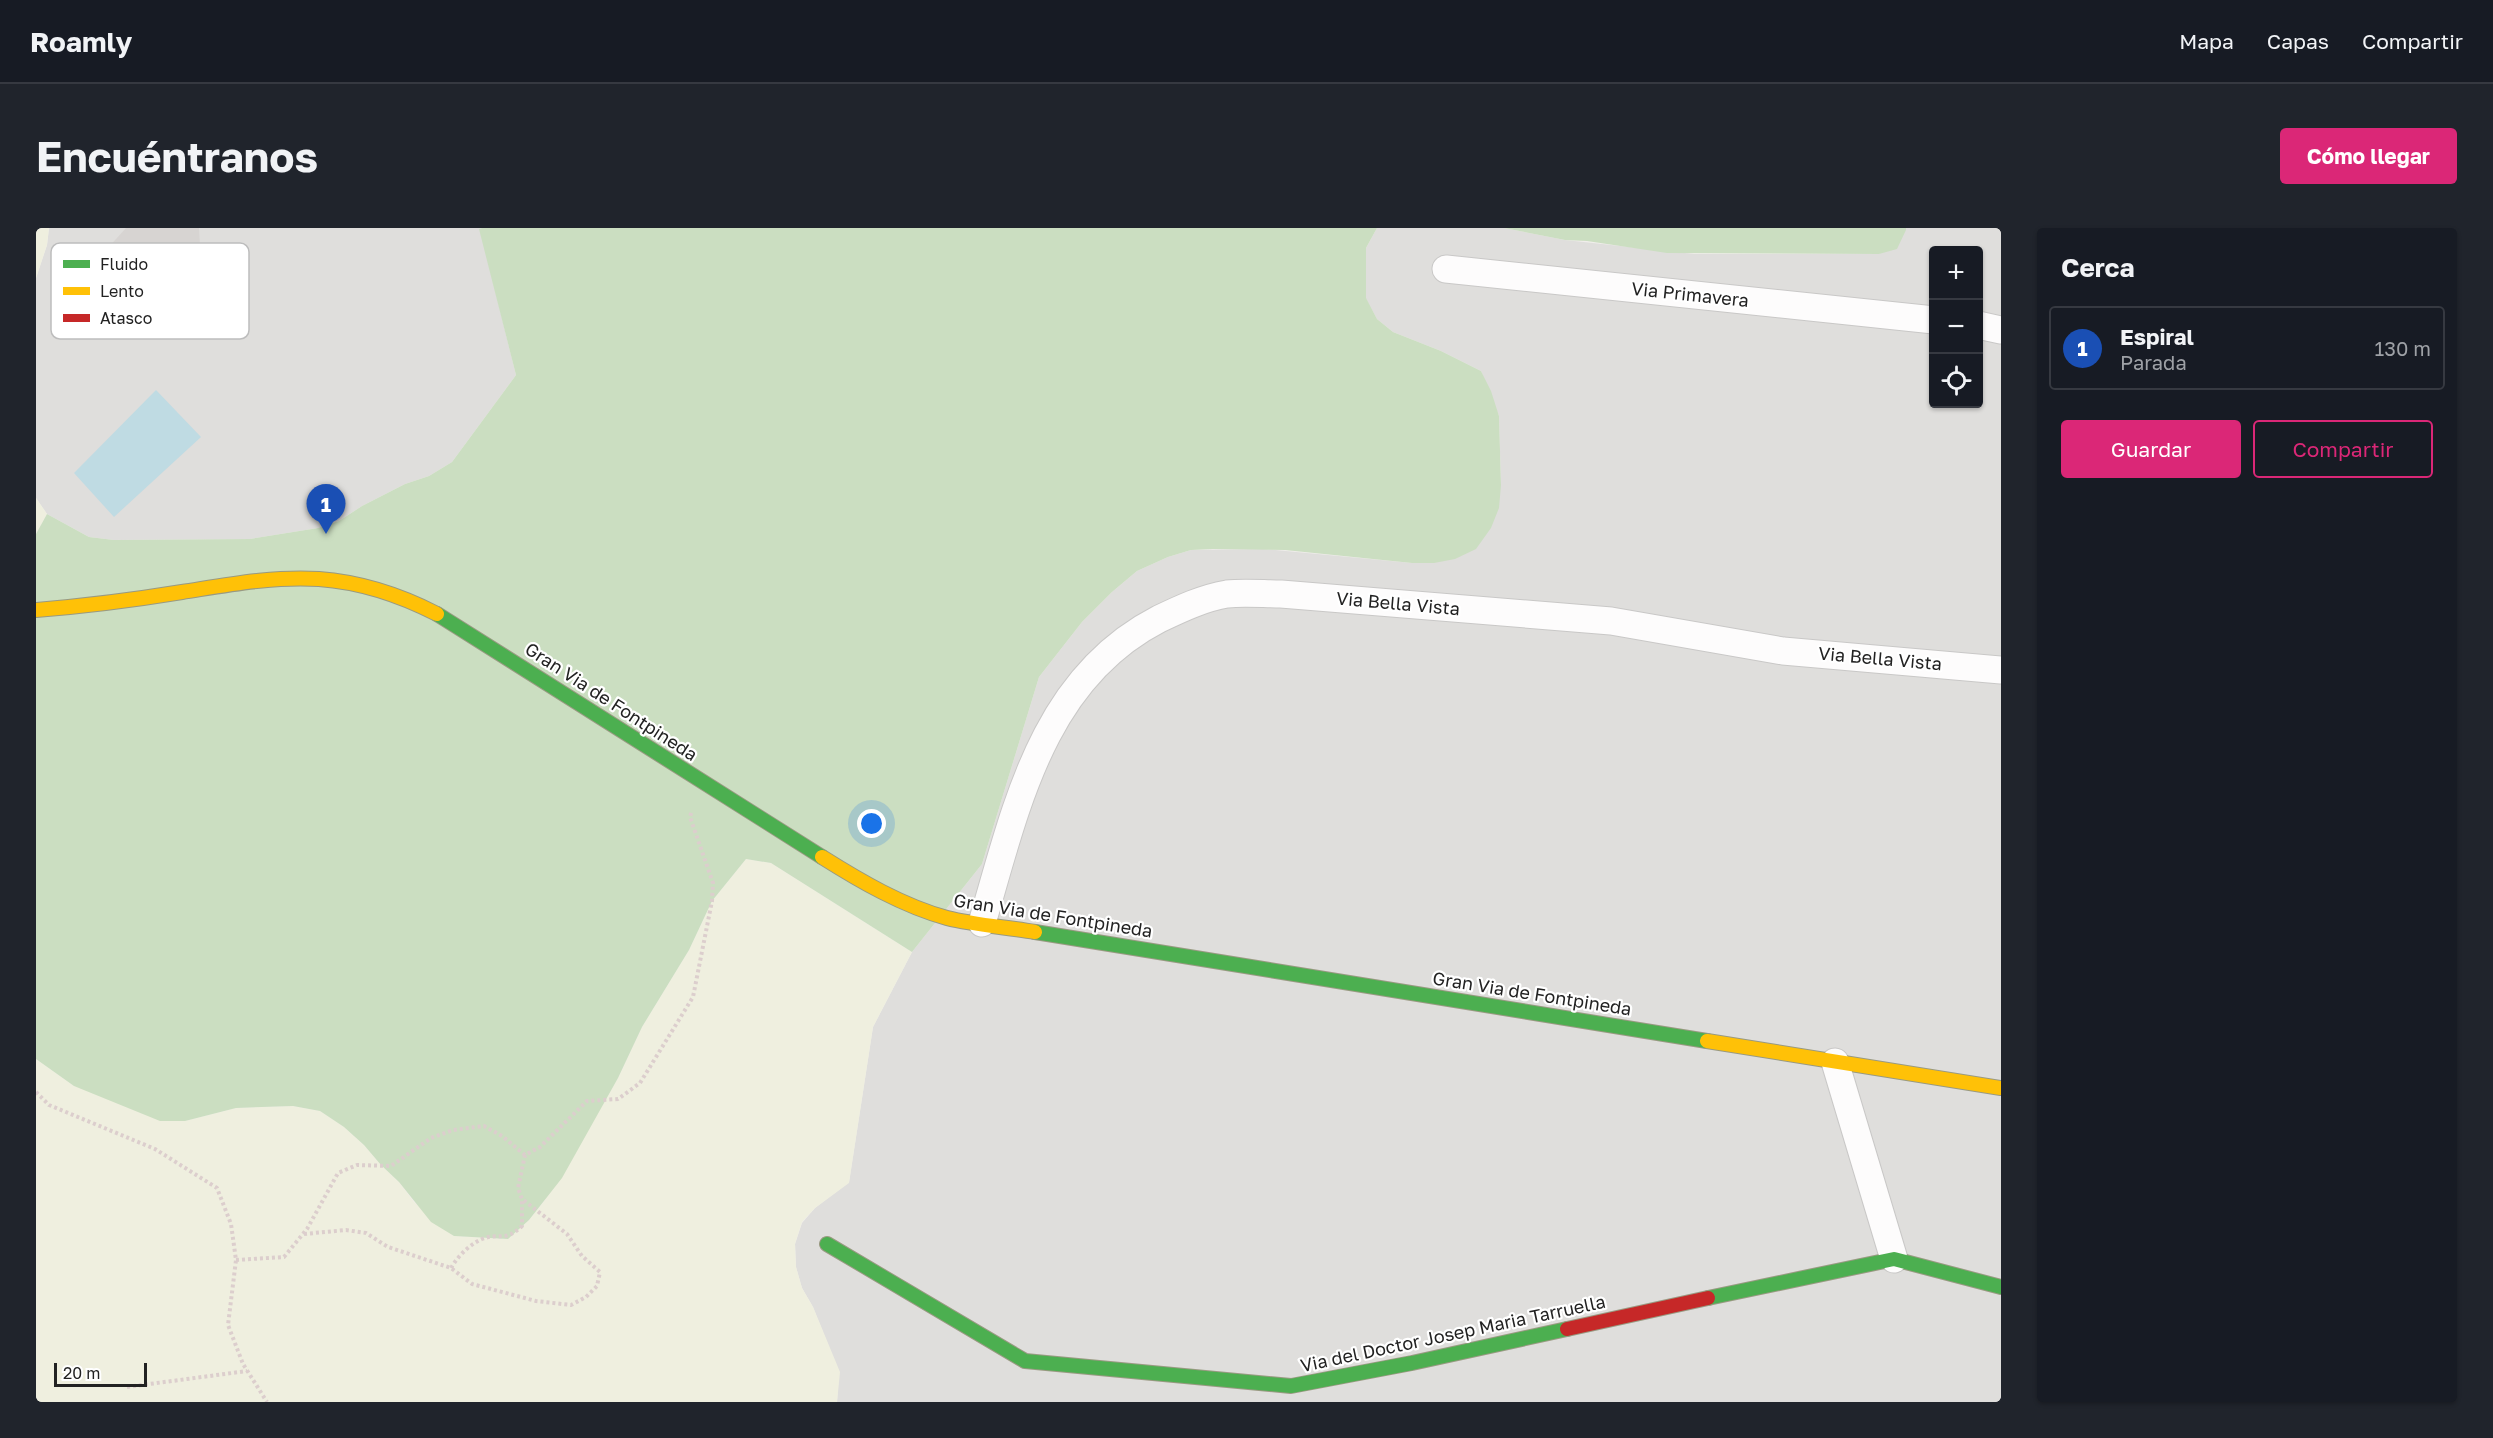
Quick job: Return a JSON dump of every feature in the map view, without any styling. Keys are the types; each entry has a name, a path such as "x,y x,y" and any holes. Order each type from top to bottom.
{"street":[{"name":"Via Primavera","path":"1446,269 1929,319"},
{"path":"1983,326 2001,330"},
{"name":"Gran Via de Fontpineda","path":"36,610 102,605 251,581 292,578 344,582 376,589 415,602 448,619 846,872 912,905 948,918 1835,1062 1997,1085"},
{"name":"Via Bella Vista","path":"982,923 1018,799 1049,730 1072,692 1103,657 1144,627 1181,608 1227,594 1281,594 1611,621 1783,651 2001,670"},
{"path":"1835,1062 1894,1259"},
{"name":"Via del Doctor Josep Maria Tarruella","path":"827,1244 1025,1361 1291,1386 1412,1363 1894,1259 2001,1287"}],"path":[{"path":"525,1155 540,1147 587,1101 618,1099 640,1083 693,997 713,892 713,883 690,817 701,781"},
{"path":"36,1092 49,1105 154,1149 217,1188 231,1224 236,1260 228,1325 247,1371 267,1402"},
{"path":"236,1260 284,1257 303,1234 338,1173 357,1165 391,1166 431,1138 453,1130 484,1126 502,1136 525,1155"},
{"path":"451,1268 458,1256 483,1239 512,1236 522,1226 522,1199 519,1188 525,1155"},
{"path":"303,1234 346,1230 366,1233 388,1247 451,1268 472,1284 482,1287 571,1305 586,1297 597,1286 600,1272 582,1256 567,1234 522,1199"},
{"path":"127,1387 247,1371"}],"shaded area":[{"path":"49,228 482,228 480,229 516,375 452,462 429,476 405,484 362,506 339,521 318,528 250,539 114,540 89,537 47,514 36,498 36,278 47,245"},
{"path":"1377,228 1504,228 1565,240 1694,254 1879,254 1906,228 2001,228 2001,1402 837,1402 839,1372 813,1307 802,1288 796,1267 795,1244 802,1223 815,1208 849,1182 873,1027 912,952 982,864 1039,677 1082,622 1112,592 1137,571 1168,557 1191,550 1264,549 1412,563 1501,485 1499,416 1481,371 1441,351 1393,332 1377,319 1366,299 1366,248"}],"green space":[{"path":"36,228 49,228 47,245 36,278"},
{"path":"1377,228 1366,248 1366,298 1377,319 1393,332 1441,351 1481,371 1491,391 1499,416 1501,485 1499,508 1491,528 1476,549 1455,559 1434,563 1412,563 1285,550 1213,549 1191,550 1168,557 1137,571 1082,622 1039,677 982,864 912,952 771,863 746,859 712,901 689,950 642,1027 618,1078 562,1178 529,1220 508,1239 454,1236 431,1222 399,1182 364,1145 344,1127 320,1111 293,1106 236,1108 185,1121 160,1121 74,1086 36,1059 36,534 47,514 89,537 114,540 250,539 318,528 339,521 362,506 405,484 429,476 452,462 516,375 479,229"},
{"path":"1504,228 1906,228 1906,230 1897,249 1879,254 1667,253 1565,240"},
{"path":"36,498 47,514 36,534"},
{"path":"746,859 771,863 912,952 873,1027 849,1183 815,1208 802,1222 795,1244 796,1267 802,1288 813,1307 840,1372 837,1402 36,1402 36,1059 74,1086 185,1121 236,1108 293,1106 320,1111 344,1127 364,1145 399,1182 414,1202 454,1236 508,1239 529,1220 545,1200 618,1078 642,1027 689,950 712,901"}],"water":[{"path":"156,390 201,437 114,517 74,473"}],"building":[{"path":"126,228 199,228 200,243 112,243"}],"traffic: fast":[{"path":"437,614 822,857"},
{"path":"1035,932 1707,1041"},
{"path":"827,1244 1025,1361 1291,1386 1412,1363 1567,1329"},
{"path":"1708,1298 1894,1259 2001,1287"}],"traffic: slow":[{"path":"36,610 127,600 250,582 302,578 365,586 394,595 437,614"},
{"path":"822,857 882,892 931,913 968,922 1035,932"},
{"path":"1707,1041 2001,1088"}],"traffic: jam":[{"path":"1567,1329 1708,1298"}],"place":[{"name":"Espiral","path":"326,534"}]}
